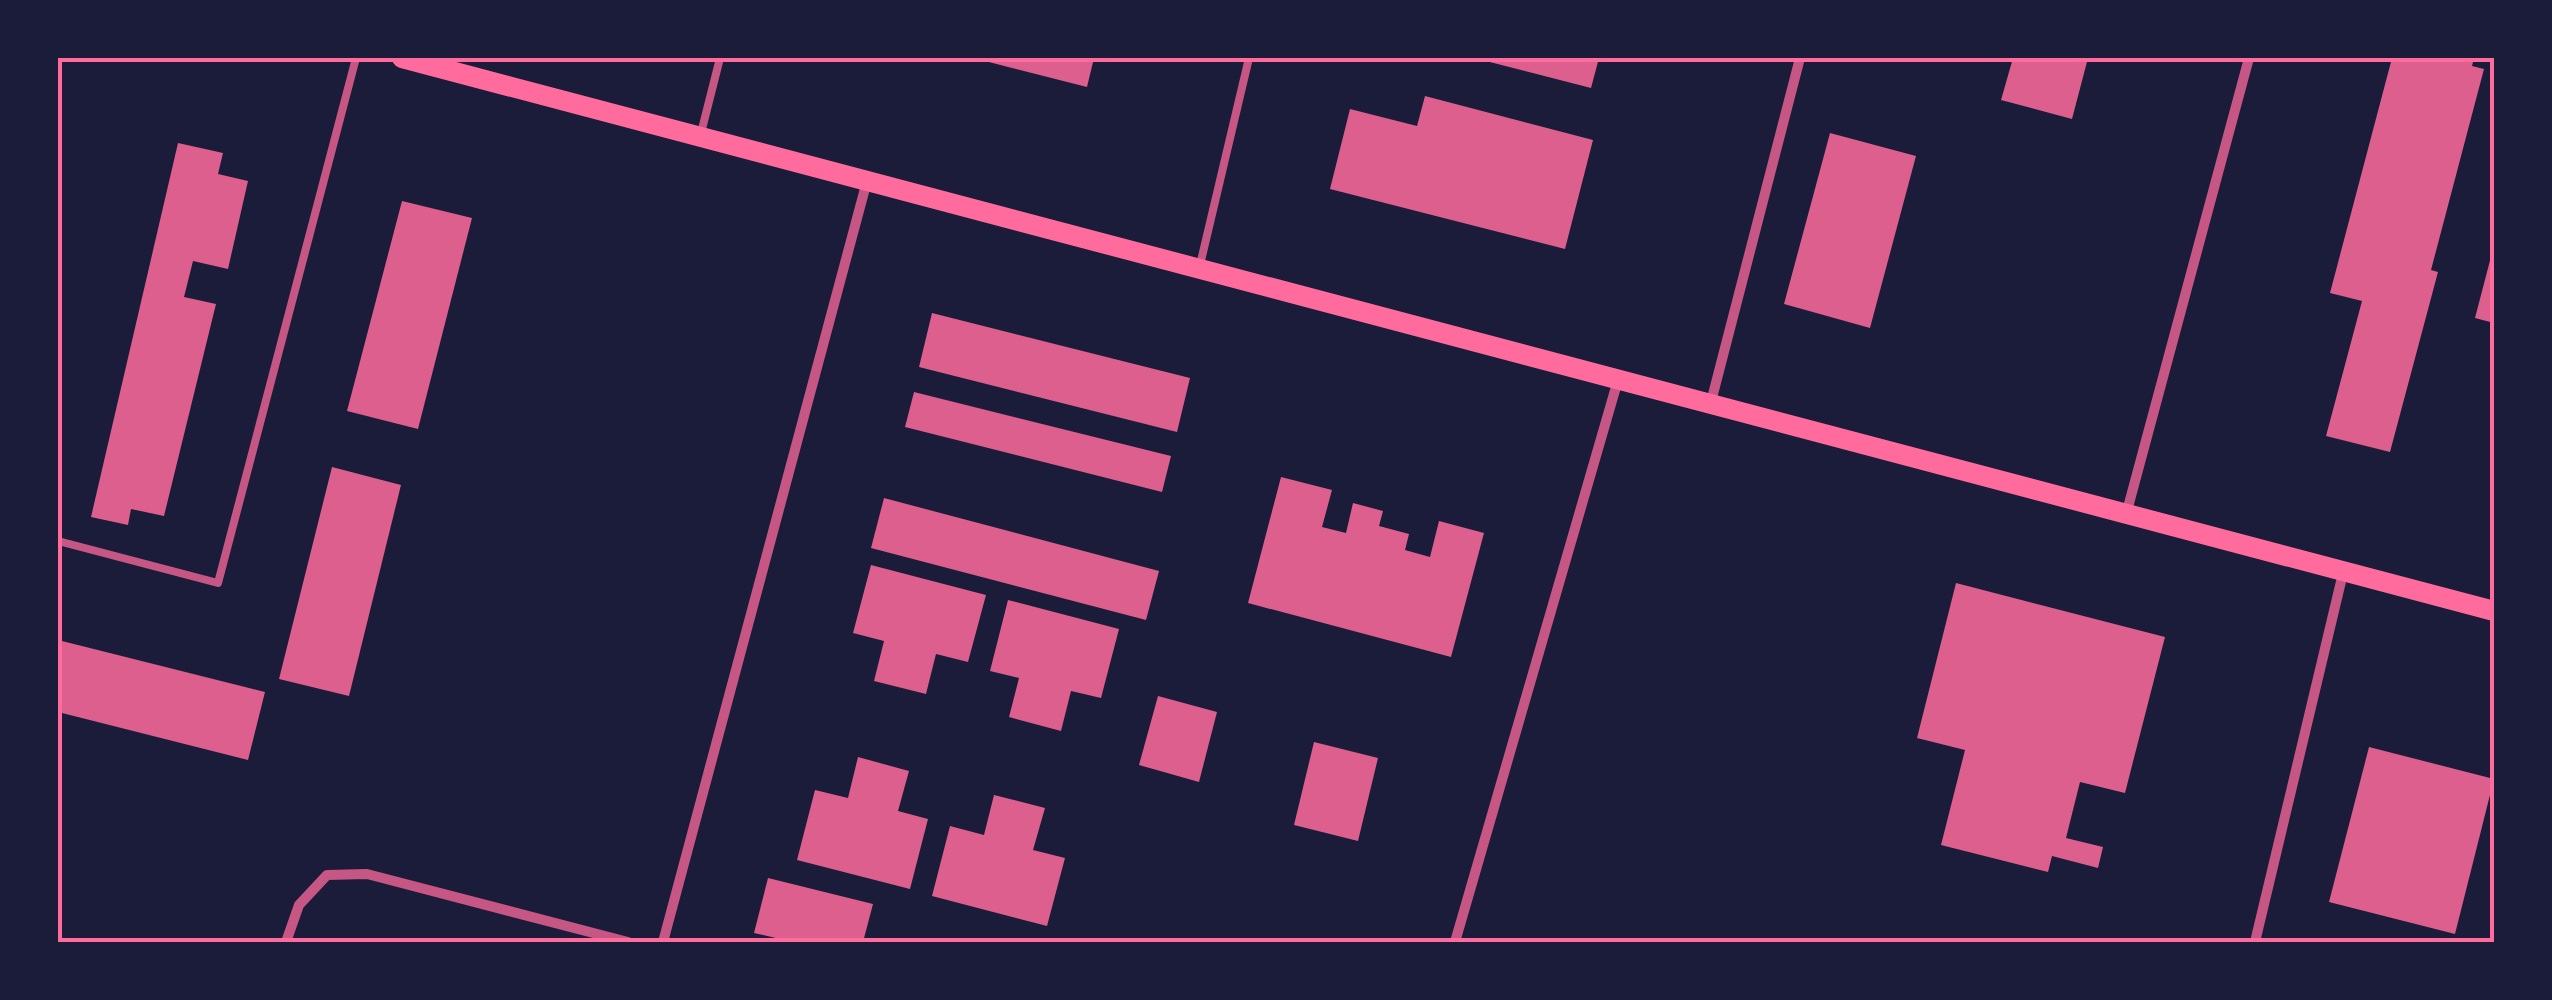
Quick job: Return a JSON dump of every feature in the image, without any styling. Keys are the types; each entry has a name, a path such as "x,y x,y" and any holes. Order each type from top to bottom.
{"main road":[{"path":"402,58 2494,610"}],"street":[{"path":"1711,402 1800,58"},
{"path":"2127,511 2250,58"},
{"path":"663,942 867,181"},
{"path":"1455,942 1618,380"},
{"path":"2255,942 2344,568"},
{"path":"286,942 299,904 327,875 367,874 628,942"}],"lane":[{"path":"58,541 218,584 356,58"},
{"path":"700,136 720,58"},
{"path":"1200,269 1249,58"}],"building":[{"path":"973,58 1094,58 1087,87"},
{"path":"1474,58 1599,58 1591,88"},
{"path":"2013,58 2088,58 2072,119 2001,100"},
{"path":"2392,58 2474,58 2472,66 2484,69 2431,270 2438,272 2390,452 2326,436 2362,301 2330,293"},
{"path":"1425,96 1593,140 1565,249 1330,189 1350,109 1417,126"},
{"path":"1830,133 1916,156 1870,328 1784,304"},
{"path":"178,143 223,153 218,174 248,181 228,269 193,261 184,297 216,304 164,516 131,509 128,525 91,517"},
{"path":"402,201 472,218 418,429 347,411"},
{"path":"2494,249 2494,323 2475,318"},
{"path":"932,313 1190,378 1177,432 919,367"},
{"path":"914,392 1171,456 1162,492 905,427"},
{"path":"332,467 401,485 349,696 279,679"},
{"path":"1281,477 1332,490 1322,527 1346,533 1353,503 1383,511 1379,526 1409,534 1405,550 1430,557 1439,521 1484,533 1451,657 1248,603"},
{"path":"884,498 1159,571 1146,620 871,548"},
{"path":"871,565 986,595 968,662 936,654 926,694 874,681 884,641 853,633"},
{"path":"1956,583 2165,637 2125,793 2080,782 2066,838 2103,847 2098,868 2052,856 2048,872 1941,845 1965,750 1917,738"},
{"path":"1008,600 1119,629 1101,698 1071,691 1061,731 1009,717 1019,678 990,671"},
{"path":"58,640 265,692 248,760 58,712"},
{"path":"1158,696 1217,712 1199,782 1139,765"},
{"path":"1314,742 1378,758 1358,841 1294,825"},
{"path":"2369,747 2494,779 2455,934 2329,902"},
{"path":"858,757 909,771 898,811 928,819 910,889 797,860 815,790 848,798"},
{"path":"994,795 1045,808 1033,850 1065,858 1047,926 932,896 950,826 984,835"},
{"path":"768,878 873,904 863,942 793,942 754,933"}]}
